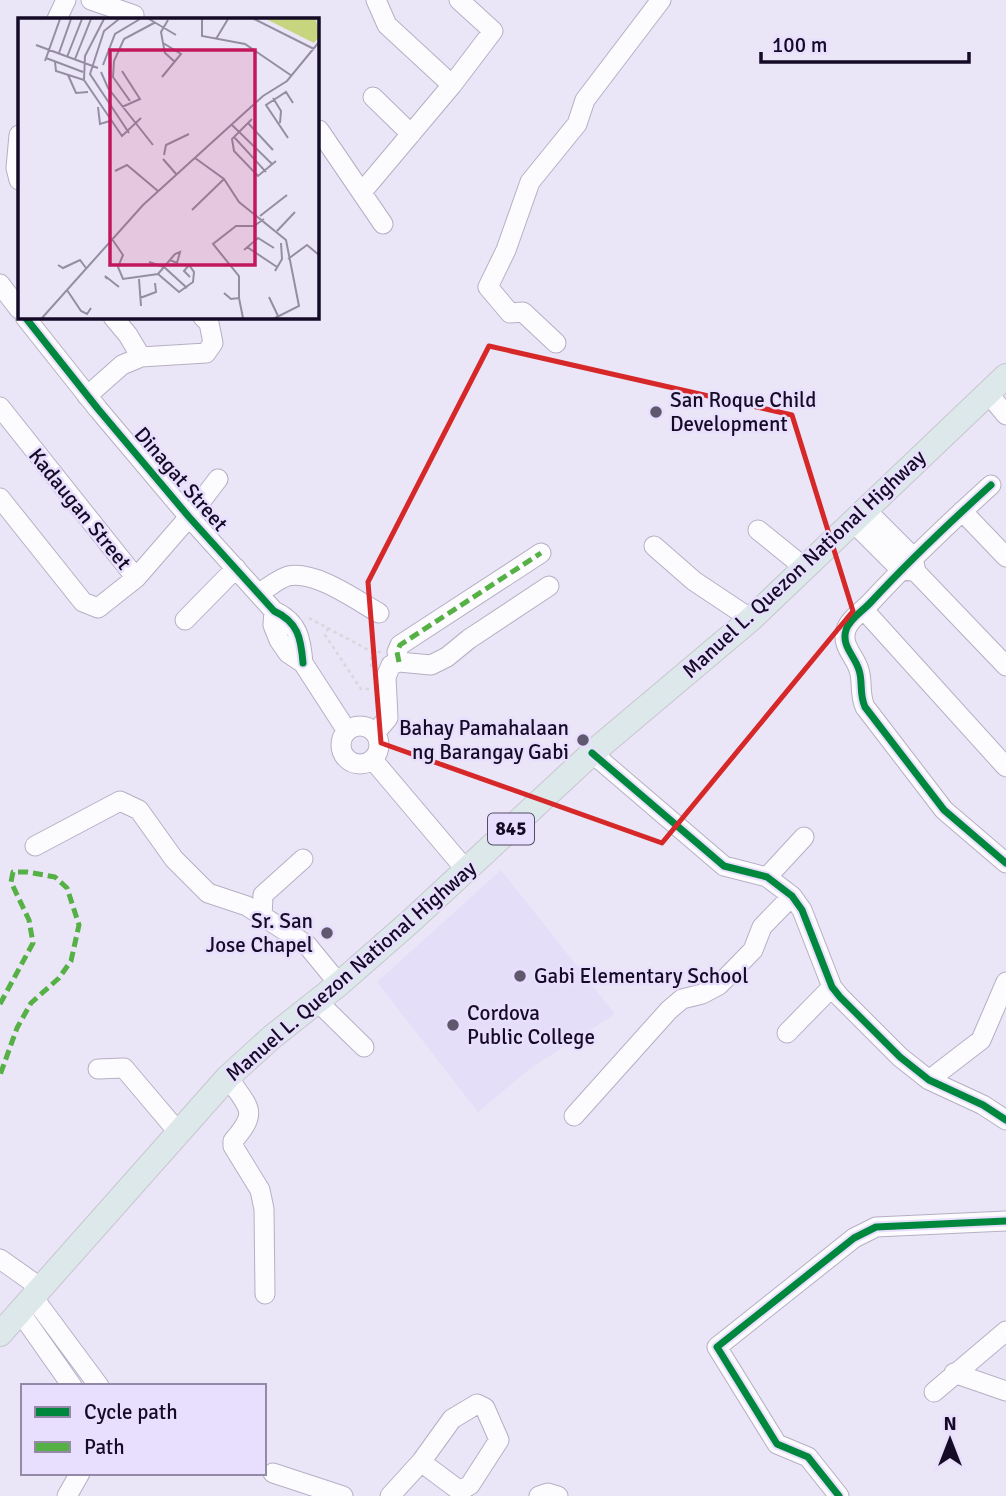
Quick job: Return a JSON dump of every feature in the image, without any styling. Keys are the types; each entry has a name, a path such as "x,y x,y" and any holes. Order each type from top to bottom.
{"main road":[{"name":"Manuel L. Quezon National Highway","path":"0,1334 228,1077 272,1037 339,984 592,753 751,619 1006,376"}],"street":[{"path":"57,18 66,0"},
{"path":"90,0 134,15"},
{"path":"376,0 387,25 452,85"},
{"path":"362,192 452,85 493,31 459,0"},
{"path":"556,343 523,312 510,313 488,287 506,250 530,183 576,124 585,100 661,0"},
{"path":"373,97 411,134"},
{"path":"319,130 383,224"},
{"path":"14,139 18,176"},
{"path":"0,284 18,308"},
{"name":"Dinagat Street","path":"26,318 87,396 189,517 274,611 273,625 276,635 288,653 303,663 347,731"},
{"path":"114,318 141,357"},
{"path":"87,396 122,365 141,357 206,353 214,343 209,323 204,318"},
{"path":"988,393 1006,415"},
{"name":"Kadaugan Street","path":"0,407 136,578"},
{"path":"0,498 83,602 98,608 136,578 218,479"},
{"path":"991,485 850,622 845,638 847,648 860,672 860,697 865,707 944,810 1006,863"},
{"path":"962,511 1006,557"},
{"path":"859,515 1006,666"},
{"path":"758,530 804,568"},
{"path":"654,546 694,581 751,619"},
{"path":"375,733 388,718 387,677 391,665 398,657 400,645 541,553"},
{"path":"185,620 236,568"},
{"path":"259,593 284,577 298,575 331,586 379,613"},
{"path":"398,657 431,665 447,657 469,639 549,586"},
{"path":"864,610 1006,766"},
{"path":"364,726 375,733 380,745 378,755 373,760 358,765 346,759 341,740 347,731 364,726"},
{"path":"592,753 724,866 767,877 792,897 802,910 832,987 900,1057 929,1080 983,1105 1006,1120"},
{"path":"373,760 466,870"},
{"path":"35,846 120,801 139,810 174,859 208,892 247,906 307,945 339,984"},
{"path":"767,877 804,837"},
{"path":"262,918 263,895 303,859"},
{"path":"574,1116 669,1010 682,999 702,994 719,985 752,950 762,927 792,897"},
{"path":"929,1080 981,1040 1006,982"},
{"path":"787,1033 832,987"},
{"path":"317,1001 364,1047"},
{"path":"98,1069 124,1068 179,1133"},
{"path":"228,1077 248,1108 250,1118 233,1141 233,1146 260,1190 264,1209 265,1294"},
{"path":"839,1496 808,1457 777,1444 717,1346 854,1238 876,1227 1006,1221"},
{"path":"0,1259 97,1384"},
{"path":"31,1299 71,1384"},
{"path":"934,1392 1006,1331"},
{"path":"954,1373 1006,1391"},
{"path":"390,1496 421,1462"},
{"path":"273,1472 343,1496"},
{"path":"66,1496 79,1475"},
{"path":"539,1496 548,1493 558,1496"}],"path":[{"path":"305,616 372,652 398,657"},
{"path":"328,628 325,635 361,689 370,689"}],"highlighted area":[{"path":"489,346 792,415 853,611 662,843 381,743 368,582"}],"shaded area":[{"name":"Gabi Elementary School","path":"501,870 615,1014 531,1068 478,1112 377,982"}],"marked path":[{"path":"399,662 397,652 400,645 541,553"},
{"path":"0,1004 33,943 29,920 11,882 13,872 55,877 67,888 79,925 71,961 59,978 31,1003 17,1028 0,1075"}],"cycle path":[{"path":"26,318 189,517 274,611 293,626 299,638 303,663"},
{"path":"991,485 853,619 848,626 845,641 859,670 865,707 944,810 1006,863"},
{"path":"592,753 724,866 767,877 792,896 802,910 832,987 840,997 900,1057 929,1080 983,1105 1006,1120"},
{"path":"839,1496 808,1457 777,1444 717,1347 854,1238 876,1227 1006,1221"}],"place":[{"name":"San Roque Child Development","path":"656,412"},
{"name":"Bahay Pamahalaan ng Barangay Gabi","path":"583,740"},
{"name":"Sr. San Jose Chapel","path":"327,933"},
{"name":"Gabi Elementary School","path":"520,976"},
{"name":"Cordova Public College","path":"453,1025"}]}
